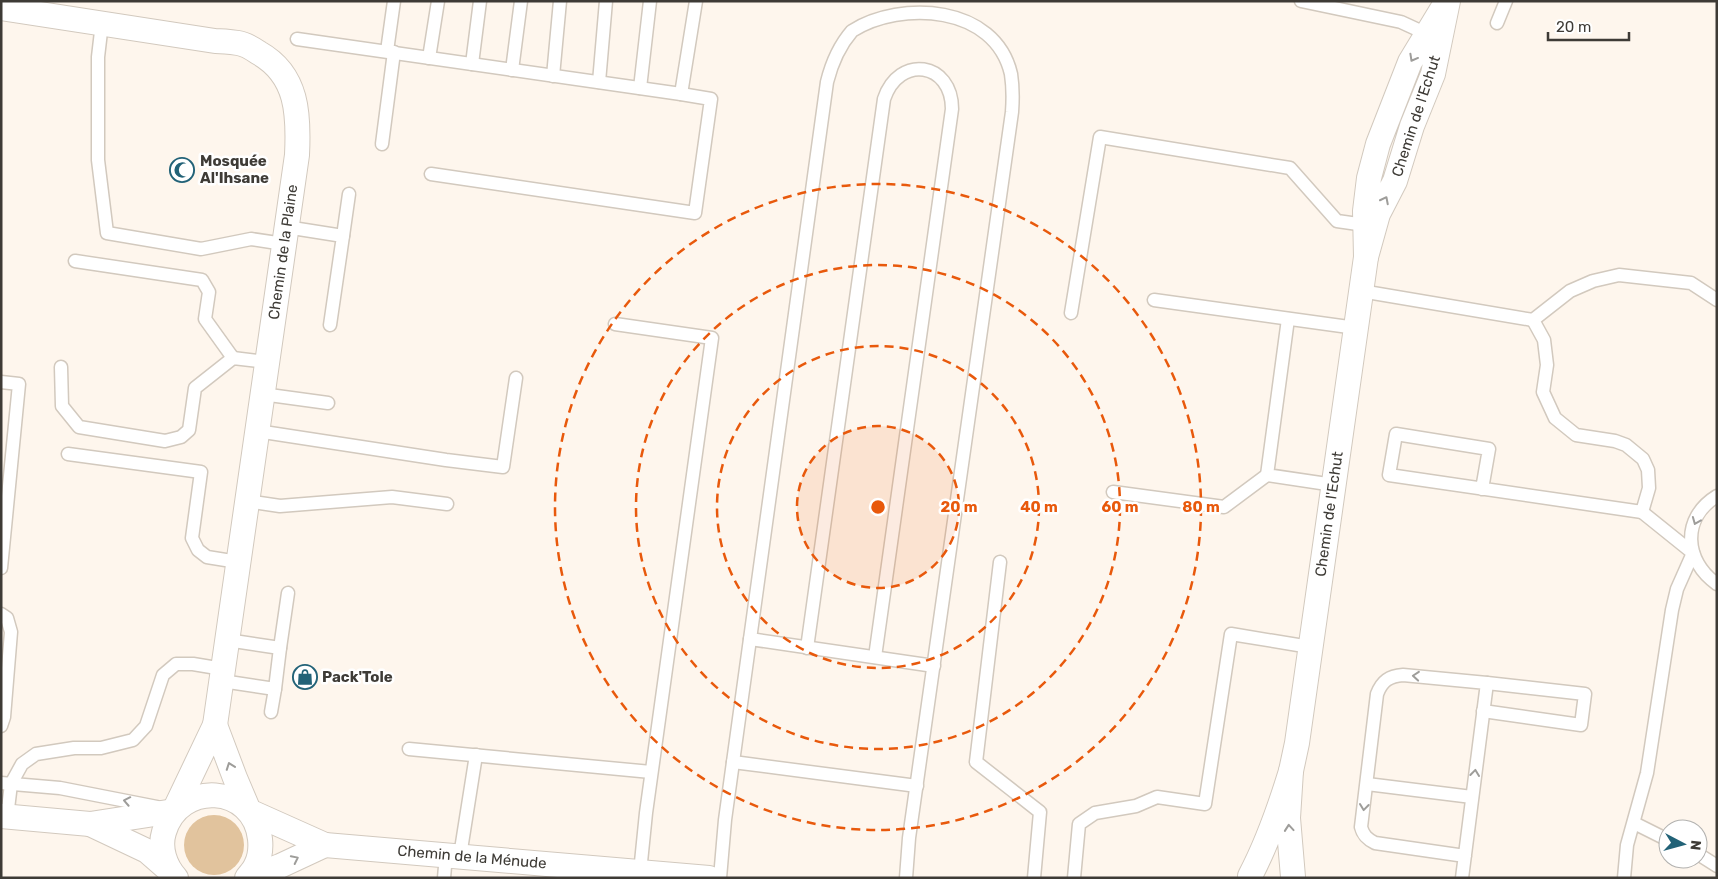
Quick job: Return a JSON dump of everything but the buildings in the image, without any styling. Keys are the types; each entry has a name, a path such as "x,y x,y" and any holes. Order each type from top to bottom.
{"street":[{"name":"Chemin de l'Echut","path":"1366,257 1365,211 1369,178 1378,144 1410,62 1448,1"},
{"name":"Chemin de l'Echut","path":"1249,877 1263,852 1277,817 1297,743 1366,257 1378,214 1395,182 1412,126 1433,74 1448,1"},
{"name":"Chemin de la Plaine","path":"1,8 215,41 240,43 268,57 291,87 297,105 296,155 216,725 166,823 162,837 163,855 173,874"},
{"name":"Chemin de la Plaine","path":"216,725 235,778 249,811 259,828 261,848 256,865 248,878"},
{"name":"Chemin de l'Echut","path":"1291,770 1288,818 1294,877"},
{"name":"Chemin de la Ménude","path":"174,810 192,798 214,794 233,799 249,811 324,845 450,863 709,878"},
{"path":"4,817 90,824 174,810"},
{"path":"90,824 147,851 173,874"},
{"path":"248,878 280,866 324,845"},
{"path":"1249,877 1267,869 1285,872 1294,877"}],"lane":[{"path":"382,144 394,1"},
{"path":"429,58 438,1"},
{"path":"472,64 480,1"},
{"path":"512,70 521,1"},
{"path":"553,76 560,1"},
{"path":"599,82 606,1"},
{"path":"640,88 650,1"},
{"path":"681,94 696,1"},
{"path":"1301,1 1401,22 1427,34"},
{"path":"1497,23 1506,1"},
{"path":"720,878 725,820 827,82 832,63 841,45 869,17 886,9 905,4 925,3 944,6 954,10 979,24 993,38 1004,54 1013,92 1011,122 916,786 906,878"},
{"path":"102,23 98,57 98,160 107,233 202,249 285,235 343,236"},
{"path":"298,39 711,99 695,213 431,174"},
{"path":"807,648 884,99 888,88 895,78 905,72 917,69 929,70 940,76 948,85 952,97 952,109 874,657"},
{"path":"1071,313 1100,137 1290,168 1337,221 1365,225"},
{"path":"330,325 349,194"},
{"path":"75,261 202,280 209,292 205,319 233,358"},
{"path":"1361,291 1533,320 1570,291 1593,281 1618,275 1691,283 1717,300"},
{"path":"1154,300 1356,328"},
{"path":"1267,475 1288,319"},
{"path":"1533,320 1544,340 1547,365 1543,392 1555,418 1576,436 1615,440 1626,445 1643,459 1648,470 1649,488 1642,512"},
{"path":"615,324 712,338 652,772 632,873"},
{"path":"61,367 62,406 80,427 165,440 181,437 189,430 195,388 233,358 267,362"},
{"path":"257,430 446,460 503,467 516,378"},
{"path":"1,382 19,384 7,446 1,568"},
{"path":"262,394 328,403"},
{"path":"1482,490 1489,449 1396,434 1389,475 1482,490 1642,512 1693,553"},
{"path":"68,454 201,472 192,538 198,550 207,557 238,562"},
{"path":"1113,492 1224,507 1267,475 1334,485"},
{"path":"1717,496 1709,501 1700,511 1693,524 1691,539 1693,553 1698,566 1707,577 1717,584"},
{"path":"247,501 280,506 392,497 447,504"},
{"path":"1624,878 1627,845 1646,773 1668,628 1677,589 1693,553"},
{"path":"1000,562 976,762 1040,812 1034,878"},
{"path":"271,712 288,593"},
{"path":"1,614 7,618 12,632 4,717 1,726"},
{"path":"1074,878 1079,824 1095,813 1136,806 1157,797 1204,804 1231,634 1310,647"},
{"path":"750,639 934,666"},
{"path":"228,640 280,648"},
{"path":"4,817 6,783 22,764 36,754 74,748 101,748 133,740 146,726 163,675 176,664 193,664 222,676 275,689"},
{"path":"1465,856 1374,843 1362,833 1361,827 1377,694 1380,686 1386,680 1393,676 1402,675 1585,694 1581,725 1483,711"},
{"path":"1462,878 1487,683"},
{"path":"409,749 652,772"},
{"path":"450,863 476,755"},
{"path":"733,762 916,786"},
{"path":"6,783 60,788 174,810"},
{"path":"1367,784 1472,798"},
{"path":"1634,823 1658,835"}],"shaded area":[{"path":"214,815 231,820 239,828 244,845 239,862 231,870 214,875 197,870 189,862 184,845 189,828 197,820"}],"place":[{"name":"Mosquée Al'Ihsane","path":"182,170"},
{"name":"Pack'Tole","path":"305,677"}]}
